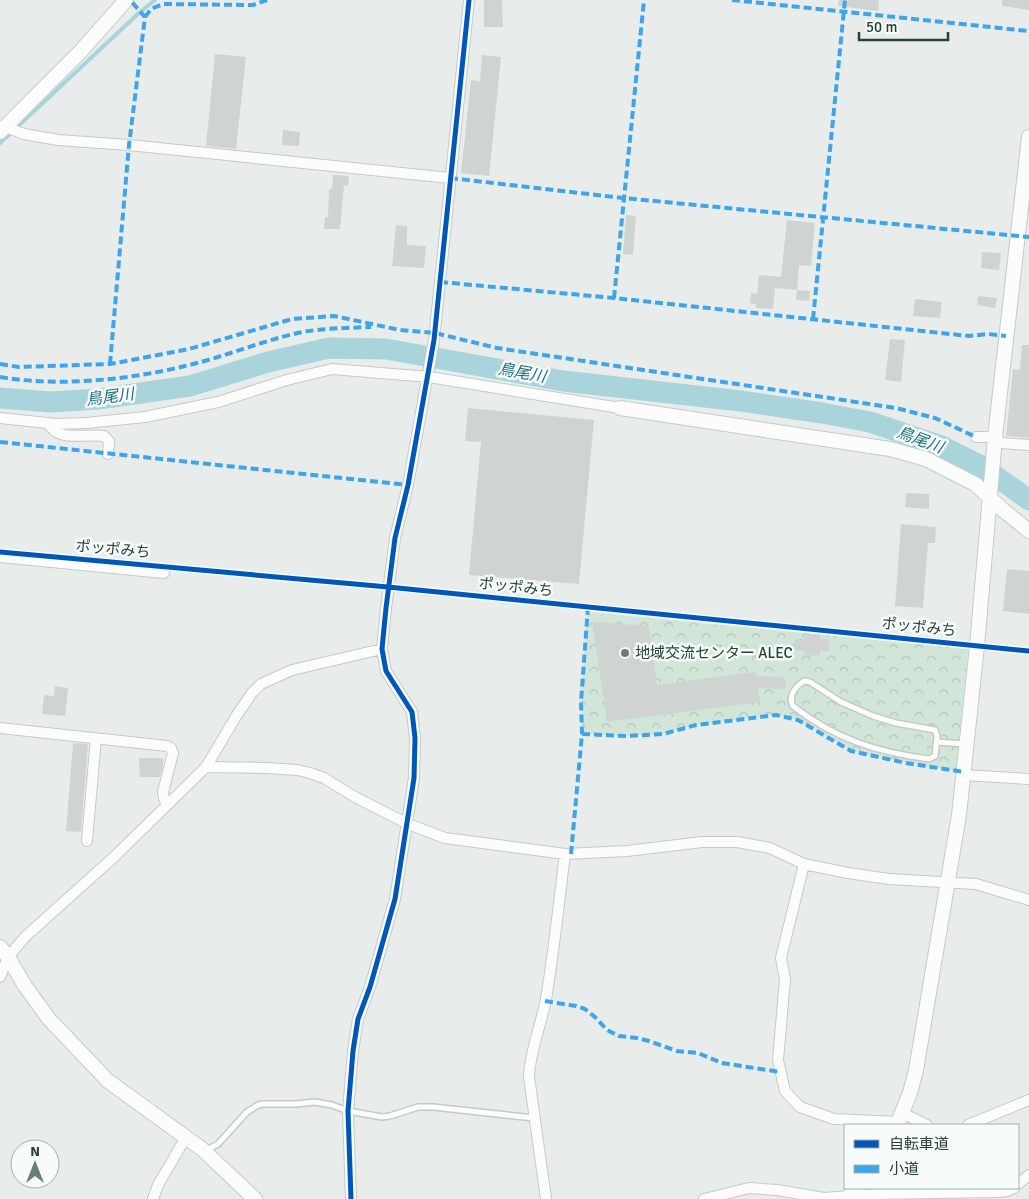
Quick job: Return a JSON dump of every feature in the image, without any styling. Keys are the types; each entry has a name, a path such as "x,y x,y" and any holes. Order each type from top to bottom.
{"street":[{"path":"2,128 81,51 126,0"},
{"path":"351,1199 348,1112 353,1051 358,1019 370,987 395,899 414,778 415,738 412,712 386,672 382,649 391,566 434,340 470,0"},
{"path":"2,128 58,140 129,145 450,178"},
{"path":"899,1120 910,1093 916,1070 960,815 994,442 1029,137"},
{"path":"0,418 48,423 86,423 145,417 218,402 287,380 332,369 429,374 620,408 903,452 926,459 990,490 1003,510 1029,531"},
{"path":"48,423 51,429 60,434 104,436 109,441 108,454"},
{"path":"976,437 994,442 1029,446"},
{"path":"0,557 164,573"},
{"path":"0,977 4,952 26,936 114,857 206,767 237,715 252,693 261,684 292,670 382,649"},
{"path":"0,728 167,746 171,748 172,753 163,792 168,805"},
{"path":"87,841 96,738"},
{"path":"206,767 266,768 310,773 324,778 355,797 408,824 445,838 565,854 627,852 702,842 738,842 770,848 804,864 848,873 889,879 984,886 1029,900"},
{"path":"964,775 1029,779"},
{"path":"546,1199 530,1078 530,1059 546,1001 565,854"},
{"path":"804,864 781,958 785,979 778,1060 785,1091 800,1107 834,1119 899,1120 921,1124"},
{"path":"4,952 25,986 49,1019 108,1081 204,1151 255,1199"},
{"path":"970,1124 1029,1100"},
{"path":"153,1199 158,1185 186,1138"},
{"path":"704,1199 749,1188 777,1190 824,1198 852,1194 998,1192 1012,1189"}],"lane":[{"path":"807,681 850,707 873,716 910,726 933,729 936,731 937,742 935,756 929,760 873,749 846,740 793,706 790,699 801,683 807,681"},
{"path":"937,742 967,745"},
{"path":"204,1151 218,1144 247,1112 258,1105 314,1102 332,1105 348,1112 382,1117 418,1107 446,1107 535,1118"}],"green space":[{"path":"587,612 968,649 956,771 851,751 798,720 776,715 696,725 663,734 626,736 582,734 581,702"}],"building":[{"path":"484,0 502,0 503,27 484,27"},
{"path":"839,0 879,0 878,11 838,6"},
{"path":"1002,0 1029,0 1029,10 1002,6"},
{"path":"215,54 246,57 236,149 206,146"},
{"path":"482,55 501,57 489,176 461,173 471,80 480,81"},
{"path":"283,130 300,132 299,146 282,145"},
{"path":"333,175 349,176 348,186 344,185 340,229 324,229 325,217 328,217 329,189 332,189"},
{"path":"626,215 636,216 633,255 623,254"},
{"path":"787,220 815,223 811,266 799,265 797,290 775,288 773,309 756,308 756,304 750,303 751,293 757,294 759,275 781,277"},
{"path":"396,225 407,226 407,245 426,246 424,268 392,266"},
{"path":"982,252 1001,253 999,270 981,268"},
{"path":"797,290 810,291 809,301 796,300"},
{"path":"978,296 997,298 995,308 977,305"},
{"path":"915,299 942,302 940,318 913,316"},
{"path":"890,339 905,340 901,382 885,380"},
{"path":"1022,345 1029,345 1029,438 1006,436 1013,369 1020,370"},
{"path":"468,408 594,420 579,584 469,575 481,442 465,441"},
{"path":"906,493 929,494 929,509 905,507"},
{"path":"901,524 936,527 935,543 928,543 923,608 895,606"},
{"path":"1007,569 1029,571 1029,614 1003,611"},
{"name":"地域交流センター ALEC","path":"592,622 649,626 657,685 756,672 756,676 785,677 785,689 758,688 760,702 607,722"},
{"path":"805,634 821,635 820,639 829,639 829,651 820,651 820,656 804,655 805,651 794,650 795,639 805,639"},
{"path":"55,686 68,688 65,716 42,714 44,695 54,696"},
{"path":"73,743 88,744 81,832 66,831"},
{"path":"139,758 163,758 160,777 140,777"}],"waterway":[{"path":"0,143 155,0"},
{"name":"鳥尾川","path":"0,398 50,402 99,399 190,386 268,362 329,348 386,349 563,381 741,401 870,422 941,446 983,467 1029,500"}],"marked path":[{"path":"110,364 129,145 145,17 130,0"},
{"path":"145,17 151,9 163,4 253,5 267,0"},
{"path":"614,298 644,0"},
{"path":"732,0 1029,31"},
{"path":"813,319 845,0"},
{"path":"450,178 623,198 1029,237"},
{"path":"440,282 614,298 969,336 988,334 1006,336"},
{"path":"0,364 19,367 110,364 189,349 292,319 334,316 400,330 435,333 497,348 896,408 935,418 976,437"},
{"path":"0,377 69,382 140,375 185,366 273,339 303,332 371,327"},
{"path":"0,442 408,485"},
{"path":"571,854 582,734 581,702 588,607"},
{"path":"582,734 626,736 663,734 696,725 776,715 798,720 851,751 906,763 964,772"},
{"path":"545,1001 585,1009 607,1030 619,1036 649,1041 677,1051 698,1053 722,1063 780,1072"}],"cycle path":[{"path":"351,1199 348,1111 353,1051 358,1019 370,987 395,899 414,778 415,738 412,712 386,671 382,649 386,608 395,538 408,485 434,340 469,0"},
{"name":"ポッポみち","path":"0,552 388,587 1029,651"}],"place":[{"name":"地域交流センター ALEC","path":"625,653"}]}
